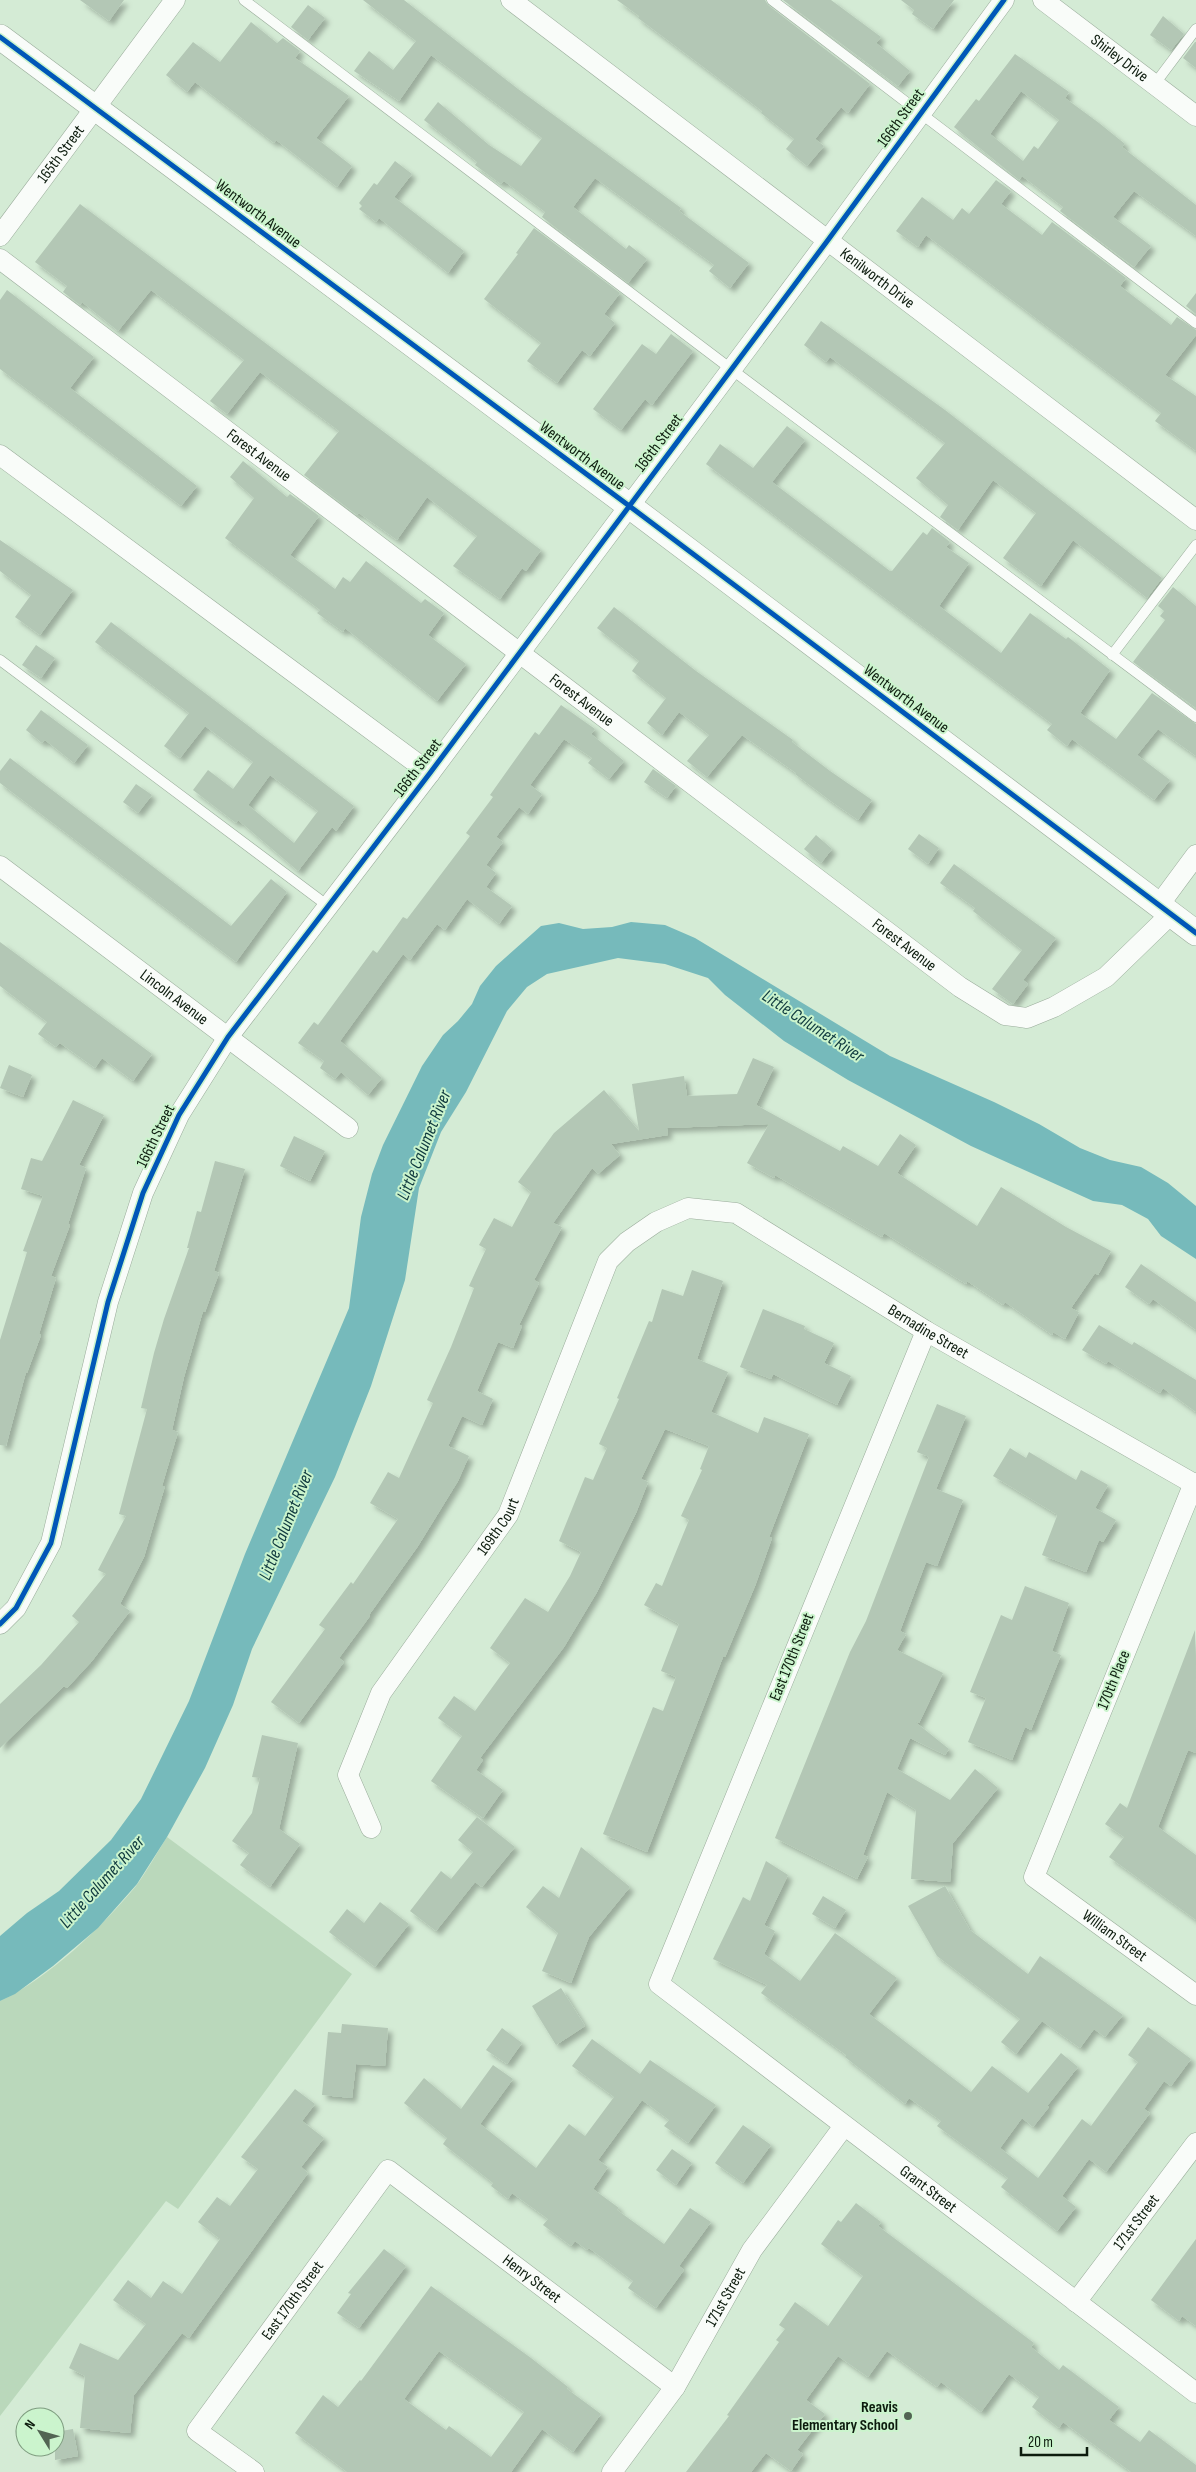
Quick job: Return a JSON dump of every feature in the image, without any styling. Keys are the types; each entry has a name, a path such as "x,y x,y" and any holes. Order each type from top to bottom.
{"street":[{"name":"165th Street","path":"0,236 175,0"},
{"name":"Kenilworth Drive","path":"511,0 1196,520"},
{"name":"166th Street","path":"0,1624 16,1608 51,1543 108,1302 143,1193 179,1116 228,1037 430,773 628,505 828,240 1004,0"},
{"name":"Shirley Drive","path":"1043,0 1196,116"},
{"name":"Wentworth Avenue","path":"0,37 628,505 1196,933"},
{"name":"Forest Avenue","path":"0,259 520,651 960,987 1005,1015 1027,1018 1054,1006 1106,977 1165,910 1196,855"},
{"path":"0,455 430,773"},
{"name":"Lincoln Avenue","path":"0,866 348,1128"},
{"name":"Bernadine Street","path":"656,1222 688,1208 736,1213 926,1331 1195,1484"},
{"name":"169th Court","path":"371,1828 348,1775 381,1694 508,1515 608,1262 627,1242 656,1222"},
{"name":"East 170th Street","path":"659,1984 926,1331"},
{"name":"170th Place","path":"1034,1877 1195,1484"},
{"name":"William Street","path":"1034,1877 1196,1995"},
{"name":"Grant Street","path":"659,1984 1196,2393"},
{"name":"171st Street","path":"612,2472 675,2387 752,2250 844,2126"},
{"name":"171st Street","path":"1076,2302 1196,2143"},
{"name":"East 170th Street","path":"254,2472 197,2431 388,2170"},
{"name":"Henry Street","path":"388,2170 675,2387"}],"lane":[{"path":"244,0 731,369 1196,717"},
{"path":"772,0 1196,323"},
{"path":"1154,85 1196,30"},
{"path":"1112,655 1196,545"},
{"path":"0,660 328,906"}],"green space":[{"path":"167,1837 352,1974 178,2209 166,2201 0,2416 0,2001 55,1966 91,1935 136,1886"}],"water":[{"name":"Little Calumet River","path":"631,922 665,925 695,938 890,1056 994,1102 1039,1124 1080,1148 1110,1160 1141,1167 1168,1183 1196,1206 1196,1259 1161,1236 1148,1219 1122,1205 1093,1201 971,1146 848,1080 784,1041 725,995 708,978 665,964 618,958 547,974 527,987 507,1011 466,1092 441,1132 419,1188 405,1280 371,1386 335,1477 252,1649 233,1705 205,1768 167,1837 137,1884 98,1928 53,1966 15,1994 0,2001 0,1936 27,1913 59,1891 111,1840 141,1799 189,1701 245,1554 349,1308 361,1217 372,1174 383,1145 422,1066 443,1035 472,1004 480,986 496,966 541,926 559,923 583,929 612,927"}],"building":[{"path":"80,0 124,0 109,21"},
{"path":"363,0 404,0 518,89 681,208 679,211 749,263 730,288 709,271 714,265 595,178 573,207 626,249 629,245 647,259 628,283 542,217 545,212 504,181 501,184 475,165 477,162 424,120 438,102 489,145 521,166 542,138 431,55 399,101 354,71 369,51 393,70 416,41"},
{"path":"617,0 765,0 768,5 870,84 848,113 841,107 815,139 824,146 807,166 786,149 794,139 761,113 762,111 638,18 639,16"},
{"path":"783,0 831,0 881,37 876,43 910,71 898,86"},
{"path":"901,0 954,0 933,29 912,14 914,10"},
{"path":"308,5 325,18 308,40 291,27"},
{"path":"1163,16 1184,34 1171,50 1150,35"},
{"path":"251,22 277,43 283,38 300,51 295,58 349,96 316,138 352,166 337,187 276,140 274,143 195,82 187,92 166,75 193,42 220,62"},
{"path":"1196,42 1196,68 1183,58"},
{"path":"1015,54 1069,92 1065,98 1125,144 1122,147 1196,205 1196,236 1134,191 1113,217 1151,246 1134,267 1060,211 1063,207 1022,176 1019,180 954,127 976,99 979,101","holes":["1021,91 1059,120 1038,149 1034,146 1023,161 990,134"]},
{"path":"395,161 412,174 394,197 464,251 448,273 379,218 376,222 359,209 362,206 359,203 374,183 377,185"},
{"path":"996,180 1011,191 1001,204 1042,235 1052,222 1126,278 1120,286 1171,325 1177,317 1196,330 1196,335 1165,375 1196,396 1196,451 1155,421 1161,413 926,235 918,247 896,231 922,197 953,220 962,208 969,214"},
{"path":"80,204 541,550 526,571 522,568 500,599 453,566 477,536 427,497 397,540 359,513 357,515 304,475 339,431 260,372 227,414 210,401 244,360 151,290 118,331 82,302 80,305 63,292 67,286 35,262"},
{"path":"534,228 620,293 604,314 615,323 590,356 582,350 557,383 527,361 541,343 484,299 518,254 516,253"},
{"path":"7,290 94,357 70,388 197,486 181,506 0,369 0,300"},
{"path":"1196,293 1196,314 1186,306"},
{"path":"821,321 945,410 1162,578 1147,598 1073,540 1041,586 1003,558 1036,513 993,480 958,530 940,517 948,505 916,478 945,443 830,357 826,362 804,345"},
{"path":"671,334 693,351 652,405 645,399 621,430 593,409 642,344 656,354"},
{"path":"787,426 805,440 772,482 890,571 892,571 923,532 927,535 932,528 950,542 946,547 969,563 939,606 1001,653 1030,613 1066,639 1068,637 1110,670 1080,713 1116,739 1152,693 1196,724 1196,756 1158,729 1137,755 1170,780 1154,800 1072,739 1067,746 1047,730 1052,724 706,464 720,444 753,468"},
{"path":"243,461 287,497 290,494 319,516 290,555 335,589 343,577 350,582 366,561 421,603 425,599 444,613 428,635 466,664 437,701 345,628 343,632 317,613 320,610 225,538 254,498 230,477"},
{"path":"0,540 73,590 40,635 15,617 31,595 0,571"},
{"path":"1173,587 1196,606 1196,708 1133,662 1165,620 1160,616 1164,611 1158,606"},
{"path":"614,607 696,671 793,740 792,742 830,771 872,800 858,820 742,735 707,777 687,761 709,735 679,712 662,735 647,723 666,698 632,671 639,661 597,628"},
{"path":"111,622 354,806 336,831 332,827 298,871 238,820 236,823 193,790 208,770 233,789 253,762 205,726 180,758 164,746 189,713 95,642","holes":["270,775 318,811 294,843 248,805"]},
{"path":"36,645 55,658 41,678 22,665"},
{"path":"561,705 595,729 591,734 624,761 609,779 588,763 592,758 564,739 530,785 542,794 528,814 519,807 496,837 503,842 486,865 496,873 486,887 512,906 499,924 467,899 445,930 437,924 410,960 403,954 340,1041 382,1078 368,1095 341,1072 335,1079 320,1068 324,1061 298,1043 314,1022 318,1025 373,950 377,953 403,917 407,919 470,836 466,833 493,797 490,795 517,757 535,732 539,735"},
{"path":"41,710 88,745 74,763 45,740 42,743 26,730"},
{"path":"10,758 231,926 271,879 287,892 236,962 0,783 0,771"},
{"path":"653,769 676,786 667,798 644,782"},
{"path":"136,784 152,795 138,813 123,802"},
{"path":"919,834 939,848 928,864 908,849"},
{"path":"816,835 832,849 821,863 804,849"},
{"path":"954,864 1056,938 1023,980 1028,984 1013,1004 992,989 1022,950 973,911 975,908 940,883"},
{"path":"0,942 152,1054 133,1081 102,1058 95,1068 60,1043 56,1047 38,1034 47,1022 0,986"},
{"path":"753,1058 774,1067 756,1105 840,1151 843,1146 878,1166 900,1134 916,1145 897,1173 977,1226 1001,1187 1066,1227 1111,1251 1098,1275 1095,1273 1071,1308 1079,1312 1065,1339 1053,1332 1052,1335 1005,1302 1003,1305 967,1281 966,1284 884,1233 882,1237 775,1175 774,1178 747,1163 769,1124 667,1128 668,1135 611,1144 620,1155 598,1174 592,1168 553,1223 562,1227 534,1280 539,1283 519,1325 522,1326 513,1348 498,1342 477,1391 493,1399 482,1425 462,1416 448,1446 469,1456 458,1481 418,1546 339,1658 344,1662 299,1723 271,1702 325,1629 319,1625 351,1582 353,1584 398,1519 370,1503 388,1472 399,1478 433,1403 427,1400 451,1347 474,1288 469,1286 486,1249 479,1245 494,1218 512,1227 531,1192 518,1182 554,1133 604,1090 639,1131 632,1084 684,1076 687,1096 737,1094"},
{"path":"9,1065 32,1075 23,1097 0,1088"},
{"path":"73,1100 104,1115 79,1165 86,1168 68,1224 70,1225 51,1276 56,1278 39,1334 41,1335 26,1372 6,1446 0,1445 0,1340 27,1252 23,1251 43,1196 21,1189 31,1158 42,1161"},
{"path":"294,1136 325,1151 310,1181 280,1166"},
{"path":"215,1161 245,1169 214,1271 219,1273 205,1312 203,1311 184,1377 172,1430 178,1432 162,1486 165,1486 144,1557 120,1604 130,1611 92,1661 67,1688 64,1686 0,1748 0,1704 41,1665 79,1622 72,1616 106,1574 98,1570 126,1516 119,1514 147,1409 141,1408 154,1353 189,1248 187,1248 197,1211 201,1212"},
{"path":"1141,1264 1196,1302 1196,1330 1153,1299 1149,1304 1125,1287"},
{"path":"692,1270 723,1281 697,1359 728,1372 711,1412 758,1433 764,1417 809,1434 769,1537 772,1538 755,1586 725,1657 723,1657 647,1852 603,1834 653,1707 663,1711 676,1677 661,1671 679,1624 644,1605 656,1583 662,1586 689,1520 681,1516 702,1470 700,1469 709,1446 665,1429 641,1479 648,1482 636,1513 597,1592 564,1647 480,1758 483,1760 476,1770 503,1790 483,1818 431,1781 462,1736 438,1718 454,1696 475,1711 510,1663 490,1648 525,1598 548,1612 570,1576 581,1552 559,1541 585,1477 593,1480 607,1448 599,1444 619,1399 617,1398 649,1321 652,1322 662,1289 683,1296"},
{"path":"763,1309 805,1326 804,1329 834,1343 824,1363 851,1376 837,1405 773,1374 771,1379 740,1367"},
{"path":"1099,1325 1132,1345 1134,1342 1196,1380 1196,1412 1163,1388 1160,1393 1108,1361 1106,1364 1082,1350"},
{"path":"937,1404 966,1416 936,1489 963,1500 937,1566 926,1562 900,1631 906,1634 897,1650 943,1673 919,1723 914,1721 949,1749 945,1755 910,1738 897,1769 950,1800 975,1769 998,1788 953,1843 950,1882 911,1879 916,1810 887,1792 863,1855 868,1857 857,1879 775,1838 850,1652 866,1621 929,1457 917,1452"},
{"path":"1010,1448 1026,1458 1029,1452 1076,1480 1081,1470 1108,1485 1095,1508 1116,1520 1103,1542 1099,1540 1086,1572 1042,1555 1057,1516 1056,1514 993,1476"},
{"path":"1025,1586 1069,1603 1052,1651 1061,1655 1031,1730 1025,1727 1012,1760 968,1742 986,1698 970,1692 1001,1615 1012,1620"},
{"path":"1195,1630 1196,1753 1188,1750 1158,1827 1196,1855 1196,1920 1109,1857 1124,1837 1105,1824 1120,1803 1127,1808"},
{"path":"262,1735 298,1743 279,1829 300,1844 270,1887 240,1865 249,1853 232,1841 252,1813 260,1778 252,1777"},
{"path":"477,1817 515,1847 482,1887 475,1882 436,1931 410,1911 441,1871 451,1879 473,1852 458,1840"},
{"path":"581,1847 630,1887 589,1937 571,1983 542,1971 558,1933 526,1907 543,1886 559,1898"},
{"path":"766,1861 788,1875 764,1925 775,1931 764,1954 800,1981 835,1933 897,1978 869,2014 971,2092 992,2066 1028,2093 1061,2053 1078,2067 1033,2127 1022,2118 1000,2148 1038,2178 1082,2119 1091,2126 1138,2062 1128,2055 1148,2027 1191,2059 1171,2086 1164,2081 1144,2109 1150,2113 1106,2172 1089,2159 1062,2196 1076,2207 1057,2231 1001,2187 1008,2178 937,2126 941,2121 909,2098 905,2104 845,2057 846,2055 761,1993 767,1985 713,1959 743,1897 750,1901"},
{"path":"945,1886 970,1930 1028,1974 1040,1956 1123,2015 1105,2037 1094,2029 1080,2048 1042,2021 1016,2054 1001,2042 1020,2019 937,1956 908,1906"},
{"path":"823,1896 846,1910 835,1928 812,1914"},
{"path":"380,1902 409,1924 375,1967 329,1932 347,1909 364,1923"},
{"path":"561,1988 585,2026 556,2045 532,2006"},
{"path":"342,2024 388,2028 385,2066 356,2064 352,2098 322,2095 328,2032 341,2033"},
{"path":"502,2028 522,2043 507,2064 486,2050"},
{"path":"592,2039 640,2074 650,2060 716,2105 688,2143 664,2126 669,2120 642,2100 598,2160 608,2167 593,2189 619,2208 617,2210 664,2244 690,2208 711,2222 679,2266 684,2270 656,2308 628,2288 633,2281 589,2248 587,2250 575,2241 571,2246 543,2225 548,2219 512,2193 508,2199 491,2186 493,2183 443,2144 447,2138 404,2103 424,2078 461,2109 493,2065 513,2079 480,2124 536,2168 569,2124 585,2136 614,2097 572,2066"},
{"path":"295,2089 315,2104 302,2121 324,2138 301,2167 308,2173 189,2338 182,2333 134,2395 130,2433 80,2428 85,2376 69,2368 80,2343 118,2360 146,2324 113,2300 128,2280 151,2298 163,2281 182,2294 220,2239 198,2222 217,2197 230,2206 258,2169 241,2157"},
{"path":"743,2125 771,2145 743,2183 715,2163"},
{"path":"672,2149 692,2163 676,2185 656,2170"},
{"path":"856,2203 881,2222 878,2226 1034,2343 1031,2347 1059,2370 1063,2365 1119,2407 1109,2420 1140,2442 1149,2430 1196,2465 1196,2472 1131,2472 1063,2422 1059,2428 1032,2407 1039,2397 1009,2374 981,2412 941,2382 937,2387 887,2351 868,2377 838,2356 806,2400 825,2414 797,2450 803,2454 791,2471 766,2453 751,2472 686,2472 729,2416 727,2415 779,2342 776,2340 785,2329 779,2325 795,2302 828,2326 863,2276 821,2244 838,2220 841,2222"},
{"path":"1196,2239 1196,2326 1182,2316 1179,2321 1151,2300"},
{"path":"384,2249 406,2266 359,2328 337,2313 351,2294 348,2293"},
{"path":"431,2286 531,2358 568,2387 567,2389 601,2414 573,2452 542,2429 511,2472 347,2472 295,2433 323,2395 338,2407 361,2381","holes":["439,2351 524,2412 491,2457 449,2426 446,2430 404,2399"]},
{"path":"73,2429 78,2456 55,2460 55,2457 65,2457 65,2430"}],"cycle path":[{"path":"0,1624 16,1608 51,1543 108,1302 143,1193 179,1115 228,1037 430,773 828,240 1004,0"},
{"path":"0,37 628,505 1196,933"}],"place":[{"name":"Reavis Elementary School","path":"908,2416"}]}
